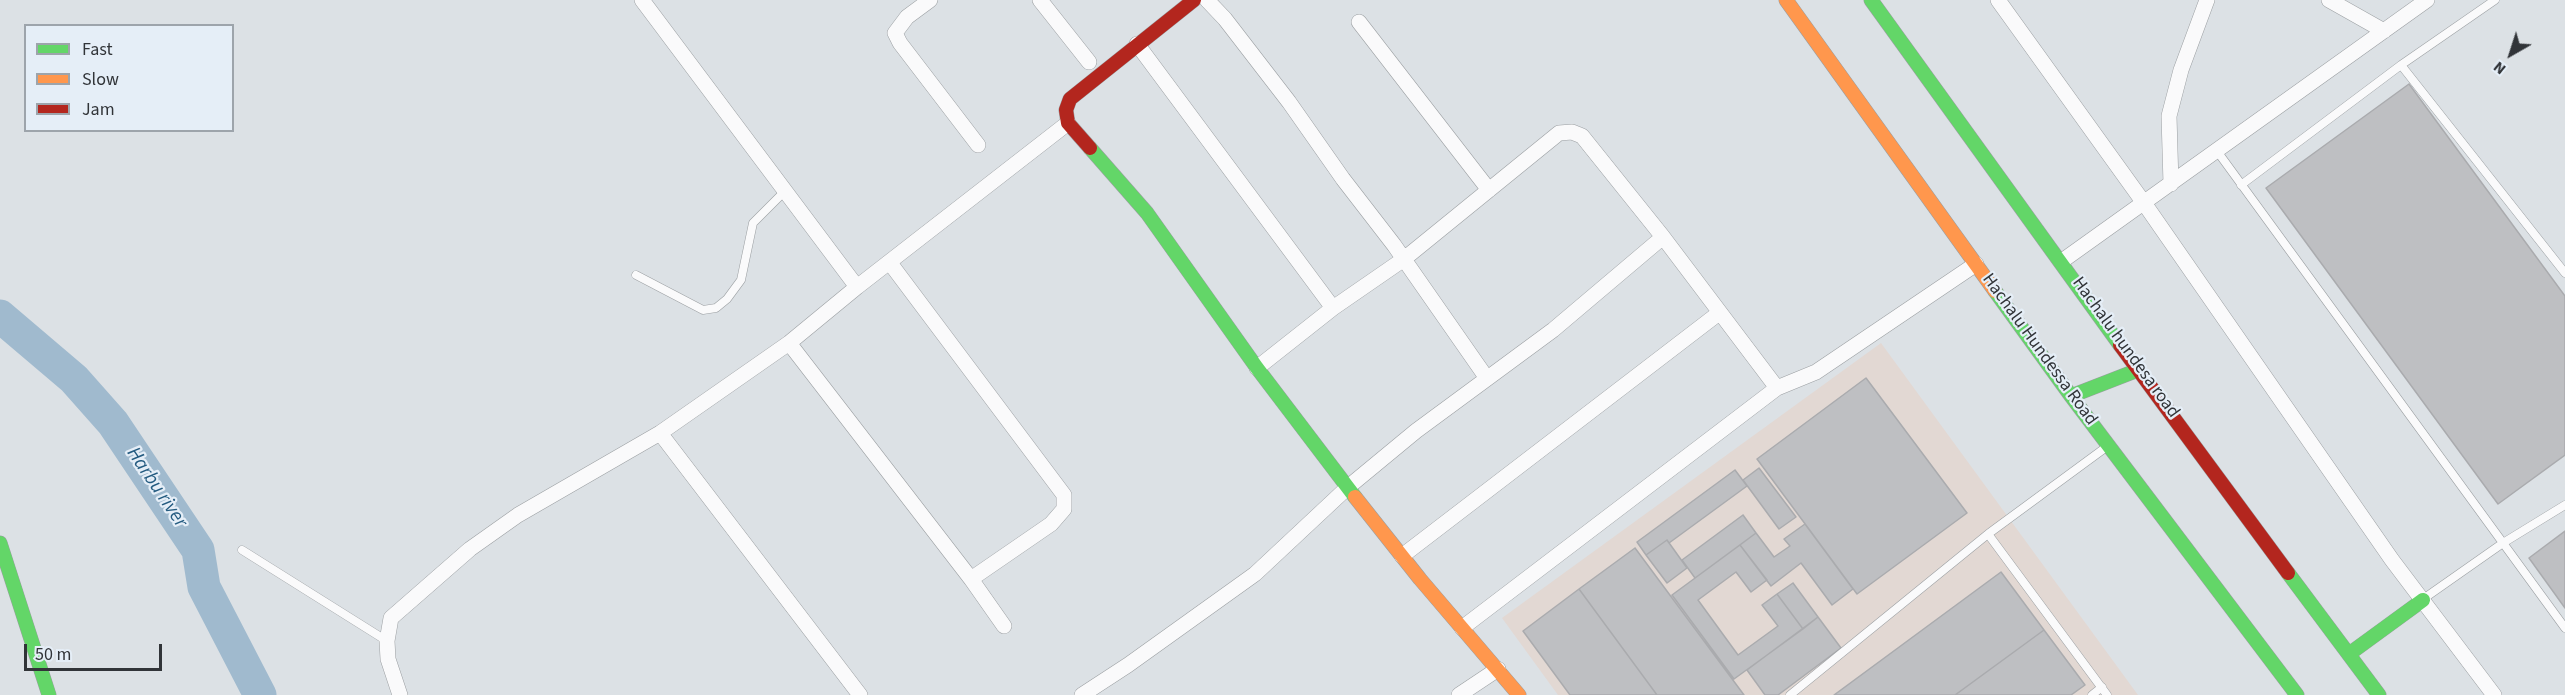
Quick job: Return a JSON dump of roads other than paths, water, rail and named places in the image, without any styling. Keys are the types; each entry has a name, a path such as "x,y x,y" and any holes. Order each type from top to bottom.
{"main road":[{"path":"1194,0 1070,99 1066,110 1068,123 1146,213 1257,368 1347,488 1519,695"},
{"name":"Hachalu Hundessa Road","path":"1786,0 2071,396 2297,695"},
{"name":"Hachalu hundesa road","path":"1871,0 2062,261 2138,370 2379,695"},
{"path":"2071,396 2138,370"},
{"path":"0,543 49,695"},
{"path":"2349,654 2423,600"}],"street":[{"path":"642,0 858,287"},
{"path":"930,0 907,17 895,33 900,43 978,145"},
{"path":"1040,0 1089,62"},
{"path":"1207,0 1225,19 1289,102 1343,179 1379,223 1486,377"},
{"path":"1998,0 2144,203 2392,560 2494,695"},
{"path":"2171,183 2169,116 2181,70 2207,0"},
{"path":"2329,0 2384,31"},
{"path":"2062,261 2427,0"},
{"path":"1359,22 1488,190"},
{"path":"1137,44 1333,308"},
{"path":"400,695 388,659 387,641 391,618 470,549 519,515 660,433 789,343 1068,123"},
{"path":"1257,368 1333,308 1404,259 1559,133 1572,132 1582,136 1664,237 1777,388"},
{"path":"1082,695 1255,574 1347,488 1416,430 1553,330 1664,237"},
{"path":"890,263 1064,495 1064,509 1051,524 971,579"},
{"path":"1462,628 1777,388 1816,372 1976,264"},
{"path":"1402,556 1719,313"},
{"path":"789,343 1005,626"},
{"path":"660,433 860,695"},
{"path":"1459,695 1498,669"}],"lane":[{"path":"2241,185 2401,65 2495,0"},
{"path":"2401,65 2565,273"},
{"path":"2217,151 2565,628"},
{"path":"636,275 704,310 716,308 727,299 741,280 753,223 785,191"},
{"path":"1790,695 1988,534 2109,444"},
{"path":"2423,600 2503,543 2565,505"},
{"path":"1988,534 2107,695"},
{"path":"242,550 387,641"},
{"path":"2092,695 2102,687"}],"waterway":[{"name":"Harbu river","path":"0,316 74,379 113,423 198,550 204,587 260,695"}]}
